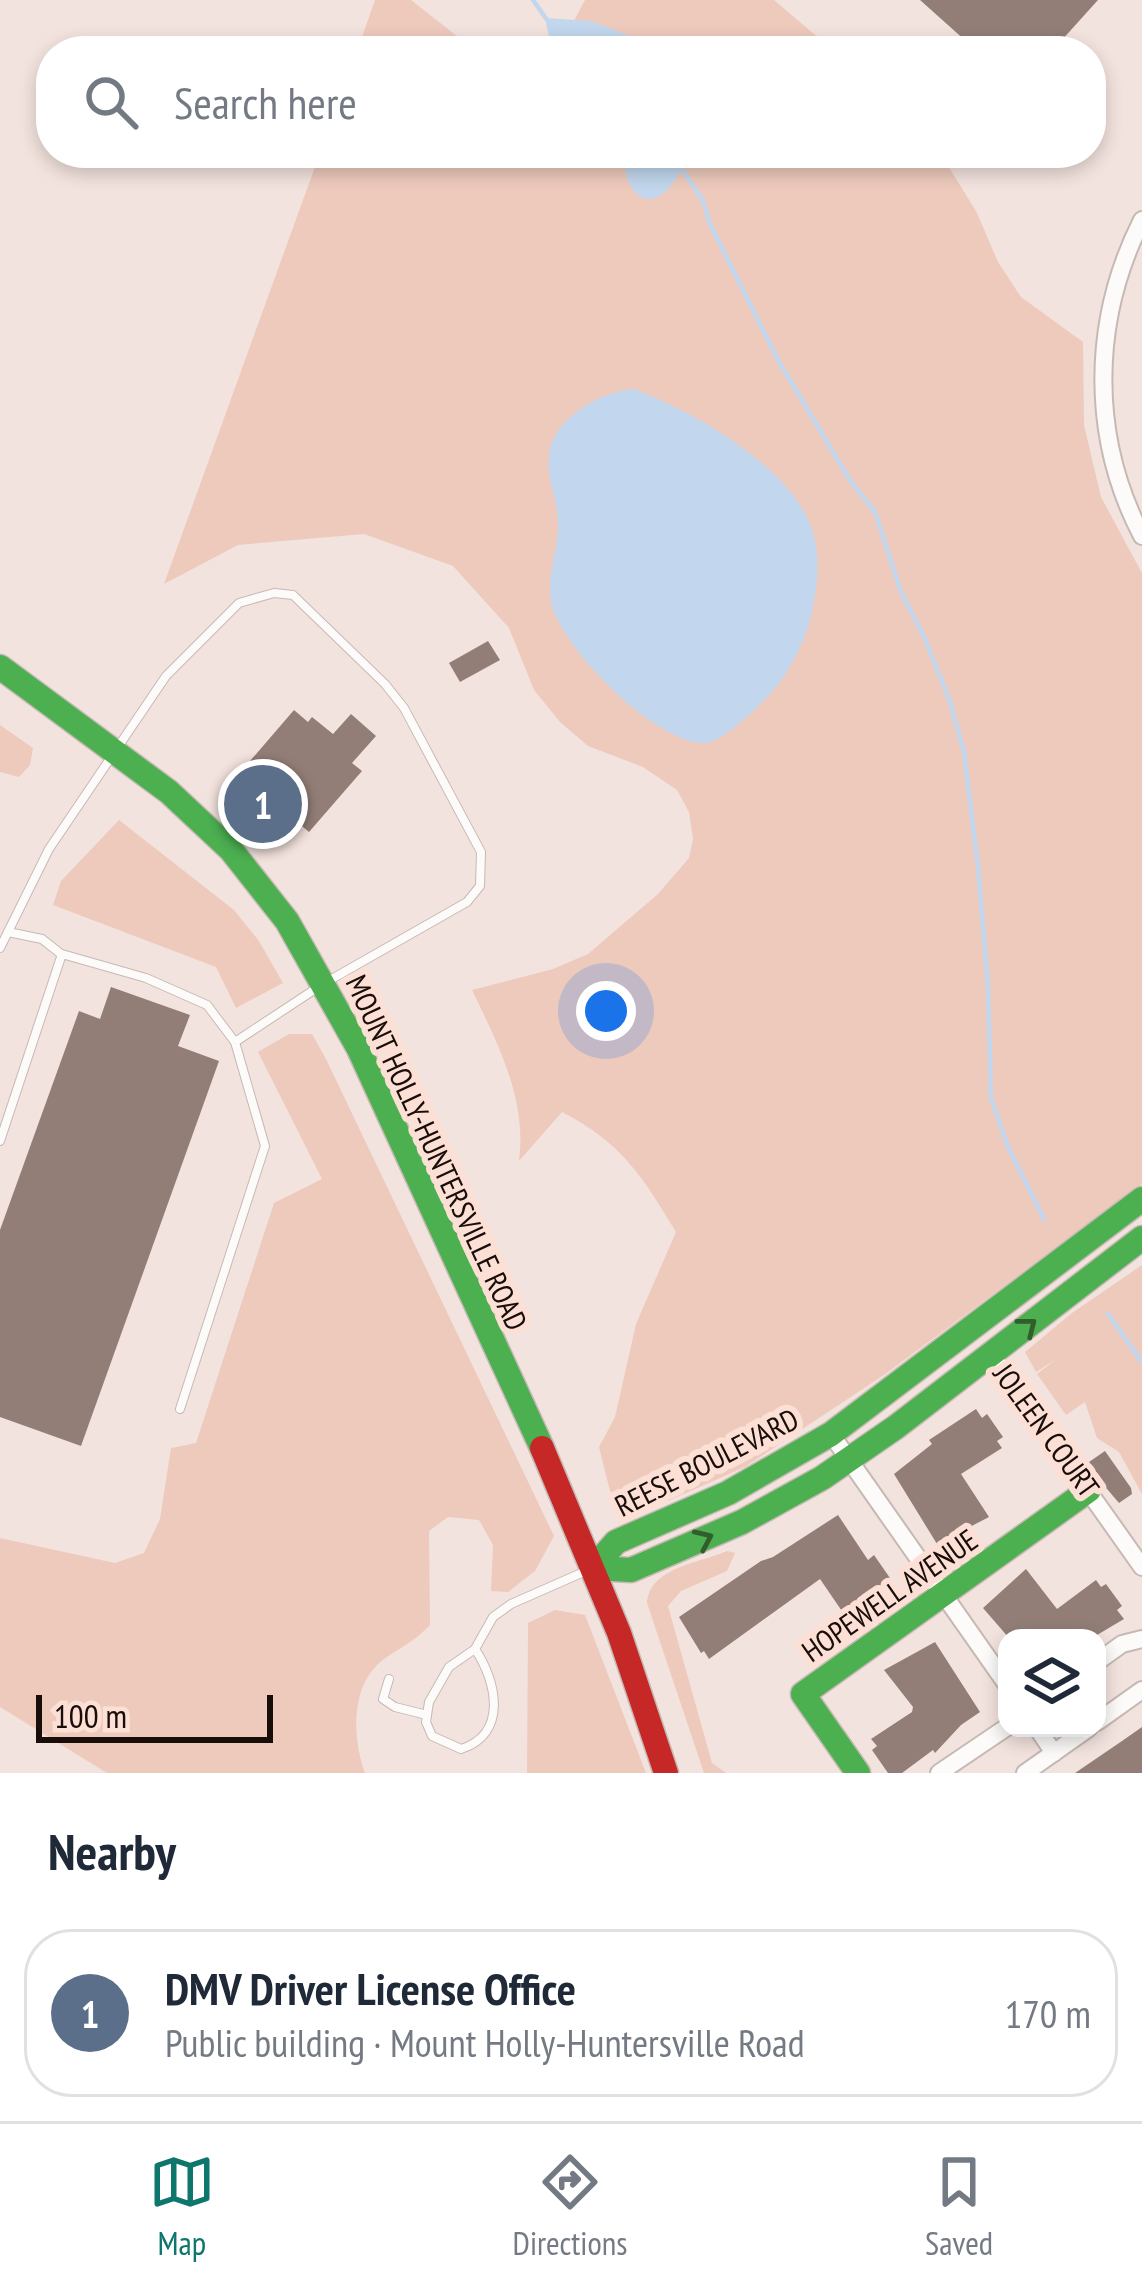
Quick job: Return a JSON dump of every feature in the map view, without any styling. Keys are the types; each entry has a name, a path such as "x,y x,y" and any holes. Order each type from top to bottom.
{"street":[{"path":"1142,220 1115,288 1102,377 1111,458 1142,536"},
{"name":"MOUNT HOLLY-HUNTERSVILLE ROAD","path":"0,667 179,802 234,855 278,909 375,1085 593,1568 666,1773"},
{"name":"REESE BOULEVARD","path":"593,1568 616,1542 755,1479 831,1433 1142,1199"},
{"name":"REESE BOULEVARD","path":"593,1568 631,1570 742,1522 850,1460 1142,1238"},
{"name":"JOLEEN COURT","path":"992,1354 1142,1567"},
{"path":"831,1433 998,1672"},
{"name":"HOPEWELL AVENUE","path":"857,1773 803,1694 1089,1490"},
{"path":"1106,1657 1142,1639"},
{"path":"1106,1716 1142,1690"},
{"path":"939,1773 998,1732"},
{"path":"1043,1737 1054,1753"},
{"path":"1025,1773 1076,1737"}],"lane":[{"path":"0,948 49,849 166,676 227,613 254,596 293,595 404,708 482,853 480,886 467,902 323,984 235,1042"},
{"path":"8,932 42,939 62,954 146,978 207,1005 235,1042 265,1146 180,1408"},
{"path":"0,1141 62,954"},
{"path":"475,1649 485,1665 494,1714 489,1733 461,1749 432,1736 427,1715 449,1667 475,1649 493,1618 512,1604 593,1568"},
{"path":"389,1679 383,1699 427,1715"}],"shaded area":[{"path":"375,0 411,0 457,36 362,36"},
{"path":"585,0 774,0 816,36 566,36"},
{"path":"315,168 949,168 1021,297 1083,342 1084,425 1101,497 1142,573 1142,1184 884,1375 745,1467 634,1516 610,1491 599,1447 615,1417 636,1324 676,1232 629,1163 600,1136 562,1112 519,1161 514,1094 472,990 553,969 588,954 658,894 689,858 693,839 689,812 677,790 643,767 588,746 560,722 534,690 509,628 453,566 364,534 238,545 164,584"},
{"path":"0,725 33,748 30,765 19,777 0,772"},
{"path":"119,820 234,910 283,983 236,1008 216,967 53,905 61,881"},
{"path":"289,1034 312,1034 325,1057 554,1536 535,1571 508,1592 491,1591 493,1545 479,1520 448,1517 429,1531 430,1625 384,1659 365,1682 356,1728 365,1773 107,1773 0,1707 0,1538 115,1563 144,1553 160,1519 171,1448 196,1443 274,1203 322,1179 258,1052"},
{"path":"1142,1265 1142,1494 1119,1452 1097,1438 1085,1402 1066,1415 1037,1374 1055,1360 1036,1372 1025,1352"},
{"path":"727,1551 735,1553 727,1571 681,1591 668,1606 712,1763 726,1773 704,1773 647,1603 650,1591 667,1574"},
{"path":"555,1610 585,1615 646,1773 527,1773 528,1623"}],"water":[{"path":"545,18 591,21 630,36 549,36"},
{"path":"625,168 682,168 668,189 652,199 634,191"},
{"path":"634,389 707,424 755,457 794,496 815,539 815,595 797,654 756,708 730,731 705,743 661,728 613,690 572,642 551,601 558,530 549,465 552,443 568,419 593,401"}],"building":[{"path":"920,0 1098,0 1066,36 960,36"},
{"path":"488,641 500,660 460,682 449,663"},
{"path":"294,710 333,734 351,714 376,736 352,763 362,771 309,832 277,805 258,827 240,811 257,791 238,775"},
{"path":"111,987 190,1015 178,1046 219,1061 81,1446 0,1417 0,1230 79,1011 100,1019"},
{"path":"976,1409 982,1418 987,1414 1003,1437 997,1441 1002,1448 961,1474 989,1517 937,1544 894,1474 932,1444 929,1440"},
{"path":"1105,1451 1131,1488 1132,1494 1119,1503 1090,1469 1089,1462"},
{"path":"838,1515 868,1560 874,1555 890,1578 883,1586 846,1617 820,1579 709,1659 701,1653 679,1617"},
{"path":"1026,1569 1057,1609 1096,1580 1101,1587 1106,1584 1122,1606 1117,1610 1124,1619 1106,1630 1001,1629 983,1608"},
{"path":"935,1642 980,1712 935,1753 933,1750 902,1773 888,1773 872,1750 877,1746 871,1739 913,1707 884,1670"},
{"path":"1142,1727 1142,1773 1075,1773 1122,1741"}],"waterway":[{"path":"533,0 547,20"},
{"path":"682,169 703,201 778,360 851,482 875,512 901,592 949,699 964,752 978,867 991,1098 1008,1147 1044,1219"},
{"path":"1108,1314 1142,1362"}],"traffic: fast":[{"path":"0,667 169,792 231,850 287,921 359,1049 542,1448"},
{"path":"593,1568 616,1542 728,1493 831,1434 1142,1199"},
{"path":"593,1568 631,1570 742,1522 822,1478 1142,1238"},
{"path":"858,1773 803,1694 1089,1490"}],"traffic: jam":[{"path":"542,1448 619,1633 666,1773"}],"place":[{"name":"DMV Driver License Office","path":"263,804"}]}
